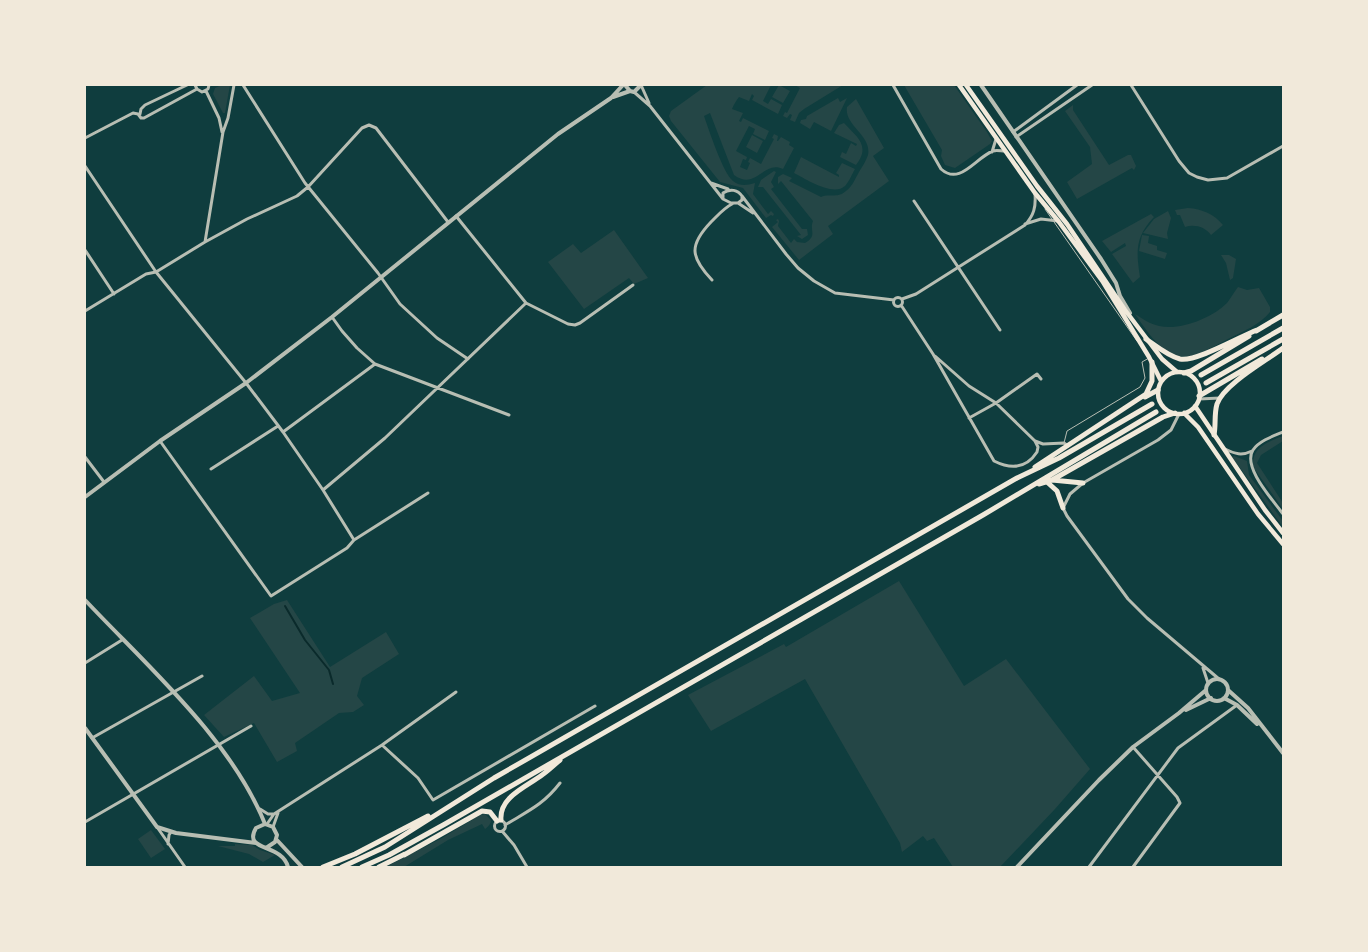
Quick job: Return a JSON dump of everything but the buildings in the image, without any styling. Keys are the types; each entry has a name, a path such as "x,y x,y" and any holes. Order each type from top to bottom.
{"highway":[{"path":"1184,372 1191,371 1283,315"},
{"path":"1201,375 1283,328"},
{"path":"1146,339 1173,356 1187,359 1202,355 1256,330"},
{"path":"1206,383 1283,338"},
{"path":"1199,397 1283,347"},
{"path":"1214,435 1215,412 1224,392 1283,347"},
{"path":"1017,478 1066,444 1146,394 1150,386 1152,372 1151,359"},
{"path":"1138,400 1150,396 1158,390"},
{"path":"342,867 385,846 494,778 1017,478 1059,458 1152,404"},
{"path":"362,867 389,856 445,824 1036,484 1156,412"},
{"path":"1049,481 1163,417 1179,413"},
{"path":"1049,481 1057,491 1063,508"},
{"path":"1036,484 1049,481 1083,482"},
{"path":"502,825 501,811 510,797 543,775 570,751"},
{"path":"323,867 355,854 457,802"},
{"path":"379,867 482,811 490,812 502,825"},
{"path":"404,855 445,824"}],"main road":[{"path":"958,85 1035,193 1060,222 1103,282 1151,359 1161,381"},
{"path":"966,85 1037,186 1067,224 1146,339 1162,359 1177,372"},
{"path":"1179,413 1195,406 1199,397 1197,382 1192,376 1184,372 1170,373 1161,381 1158,390 1161,404 1166,409 1179,413 1198,427 1258,514 1283,544"},
{"path":"1195,406 1265,510 1283,532"}],"street":[{"path":"140,114 141,109 145,105 187,85"},
{"path":"206,91 209,85"},
{"path":"205,242 222,132 228,118 234,85"},
{"path":"244,85 308,186 400,304 437,338 468,359"},
{"path":"85,497 160,440 246,383 381,278 558,134 611,98 624,85 650,106 723,199 736,203 756,214"},
{"path":"611,98 632,92 641,85 650,106"},
{"path":"893,85 940,169 950,175 962,172 992,152 1006,151"},
{"path":"981,85 1066,206 1116,282 1120,296 1142,332"},
{"path":"1013,132 1077,85"},
{"path":"1016,136 1092,85"},
{"path":"1130,85 1179,160 1189,172 1198,177 1208,180 1227,178 1283,146"},
{"path":"85,138 133,113 140,114 144,118 196,87 200,92 206,91"},
{"path":"206,91 219,118 222,132"},
{"path":"85,311 146,274 156,272 248,218 297,196 362,128 369,124 376,128 448,222"},
{"path":"992,152 996,138"},
{"path":"85,166 156,272 283,432 323,490 354,540"},
{"path":"710,183 738,192 798,268 823,288 835,293 894,300 897,297 902,299 916,294 1025,225 1041,219 1060,222"},
{"path":"720,213 723,193 730,190"},
{"path":"1025,225 1036,208 1035,193"},
{"path":"712,280 701,268 694,246 704,230 720,213 742,200 742,196"},
{"path":"914,201 1000,330"},
{"path":"456,216 526,303 568,324 576,325 633,285"},
{"path":"85,250 114,294"},
{"path":"901,306 902,299"},
{"path":"894,300 896,306 901,306 933,354 994,461 1014,468 1027,463 1037,452 1038,447 1035,441 996,403 969,386 933,354"},
{"path":"323,490 385,438 526,303"},
{"path":"332,317 352,342 375,364 509,415"},
{"path":"283,432 375,364"},
{"path":"969,418 996,403 1037,374 1041,379"},
{"path":"1199,397 1220,398"},
{"path":"1179,413 1171,430 1158,440 1083,482 1070,494 1063,508 1128,598 1147,618 1203,667 1224,682 1228,690 1248,708 1283,754"},
{"path":"211,469 278,426"},
{"path":"1222,447 1239,455 1245,454 1262,442 1283,432"},
{"path":"160,440 271,596 347,548 354,540 428,493"},
{"path":"1035,441 1043,444 1066,444"},
{"path":"1252,450 1250,458 1252,471 1283,514"},
{"path":"85,458 104,482"},
{"path":"85,600 219,744 247,786 266,824"},
{"path":"85,663 122,640"},
{"path":"1017,867 1099,780 1133,747 1179,713 1206,690 1208,683 1203,667"},
{"path":"92,738 202,676"},
{"path":"1208,683 1219,679"},
{"path":"1206,690 1211,698"},
{"path":"1179,713 1211,698 1218,700 1224,698 1228,690"},
{"path":"266,824 274,814 382,745 456,692"},
{"path":"1224,698 1237,705 1264,730"},
{"path":"1089,867 1178,748 1237,705"},
{"path":"382,745 418,778 433,800 595,706"},
{"path":"85,822 251,726"},
{"path":"85,728 185,867"},
{"path":"1133,747 1158,774 1180,803 1133,867"},
{"path":"527,867 502,825 539,805 560,784"},
{"path":"260,810 268,814 274,814"},
{"path":"260,810 259,825 253,836 256,843 258,846 274,850 284,858 288,867"},
{"path":"266,848 272,845 276,839 277,835 274,827 278,812"},
{"path":"259,825 266,824 274,827"},
{"path":"157,827 171,832 256,843"},
{"path":"168,844 171,832"},
{"path":"276,839 302,867"}],"lane":[{"path":"1035,193 1097,286 1151,359 1142,362 1145,378 1140,387 1067,431 1066,444"}],"shaded area":[{"path":"222,85 230,85 225,113 223,113 213,94 215,88"},
{"path":"707,85 771,85 763,101 768,104 771,99 782,105 778,114 752,100 754,96 752,94 749,101 739,97 732,109 743,113 739,121 741,122 743,118 769,131 765,140 753,134 755,129 749,126 736,151 747,157 746,160 743,159 740,167 747,170 750,158 761,164 774,139 772,138 774,134 778,136 777,141 781,137 790,142 789,145 794,148 783,169 770,168 748,180 734,175 710,113 704,116 729,176 733,181 741,185 755,183 753,194 768,214 771,211 774,214 773,216 771,215 766,218 743,188 720,182 671,121 669,116 671,111"},
{"path":"779,85 790,91 783,103 772,97"},
{"path":"795,85 843,85 804,109 799,113 795,122 790,120 792,115 790,114 787,118 783,116 785,112 787,113 800,88"},
{"path":"904,85 954,85 992,141 955,168 945,165 941,156 942,150"},
{"path":"838,98 840,102 847,98 831,131 814,122 810,129 800,123 807,116"},
{"path":"856,99 884,148 873,156 889,181 828,226 833,234 799,260 772,227 778,222 776,220 778,219 779,221 778,226 791,243 794,239 797,242 805,243 811,238 813,221 781,181 778,184 778,177 783,174 792,178 789,181 821,197 839,195 848,189 868,155 866,142 847,114 847,107"},
{"path":"1073,105 1073,110 1109,165 1131,155 1136,166 1134,170 1132,168 1077,199 1067,182 1092,164 1090,147 1065,111"},
{"path":"844,123 857,137 862,147 860,158 856,165 840,157 842,152 846,154 851,143 856,146 857,144 834,133 839,125"},
{"path":"752,135 763,141 757,153 746,147"},
{"path":"801,157 839,177 836,173 842,163 855,169 845,186 840,189 827,188 812,183 794,173"},
{"path":"774,171 776,172 771,182 774,187 771,189 802,229 807,229 808,235 802,239 797,236 801,235 763,187 758,187 761,180"},
{"path":"1188,208 1207,213 1223,225 1211,235 1200,227 1185,227 1180,215 1177,215 1175,210"},
{"path":"1168,211 1171,218 1167,233 1168,239 1143,233 1154,219"},
{"path":"1151,214 1154,217 1143,231 1138,245 1140,277 1133,283 1112,254 1126,246 1125,243 1111,252 1102,241"},
{"path":"614,230 648,278 634,284 629,278 584,309 548,262 573,244 581,253"},
{"path":"1142,235 1149,236 1148,243 1157,246 1157,250 1167,253 1165,259 1139,251"},
{"path":"1221,255 1229,255 1236,259 1233,278 1230,280 1226,263"},
{"path":"1238,287 1247,290 1259,288 1270,307 1270,312 1251,327 1209,349 1187,357 1177,356 1160,346 1135,314 1159,326 1176,327 1186,325 1213,314 1227,303"},
{"path":"1283,436 1283,441 1261,455 1257,463 1283,503 1283,509 1253,467 1253,460 1262,446"},
{"path":"1232,457 1247,461 1249,475 1283,521 1283,527"},
{"path":"899,581 964,686 1006,659 1090,769 1000,867 953,867 934,838 927,841 923,836 902,852 900,843 805,679 711,731 688,695 784,644 786,647"},
{"path":"287,600 330,667 386,632 399,654 362,678 357,696 364,705 353,712 339,713 295,743 297,751 277,762 254,723 224,737 204,715 254,676 272,701 300,693 250,618 274,604"},
{"path":"485,814 491,820 485,829 482,824 448,840 404,867 386,867 442,838 480,815"},
{"path":"151,830 165,849 151,858 138,839"},
{"path":"235,844 252,845 275,855 263,862 249,854 218,846 235,846"}],"waterway":[{"path":"285,606 305,640 329,670 333,684"}]}
